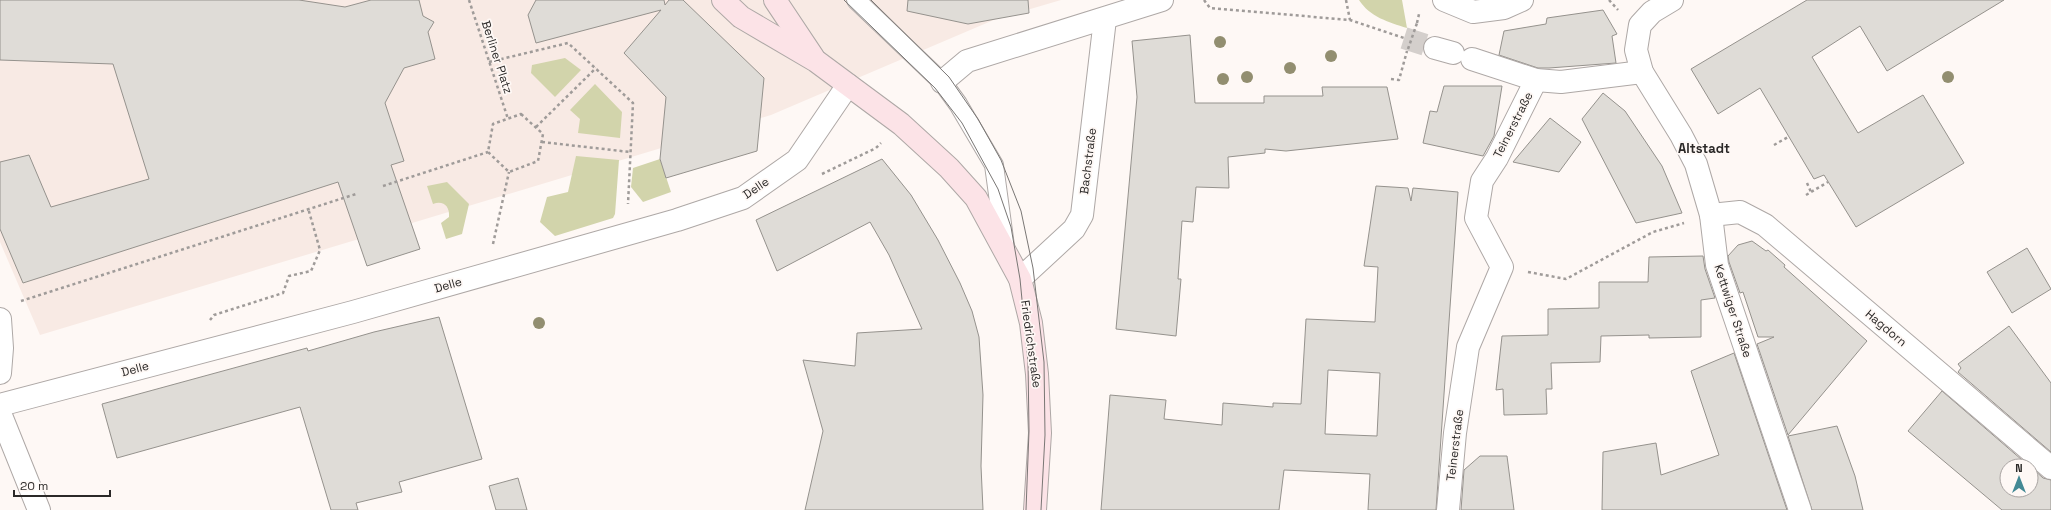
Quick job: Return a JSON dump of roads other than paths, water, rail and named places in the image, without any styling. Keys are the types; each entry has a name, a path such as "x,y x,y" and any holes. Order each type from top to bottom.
{"main road":[{"path":"723,0 741,17 816,61"},
{"path":"775,0 816,61"},
{"name":"Friedrichstraße","path":"816,61 901,124 949,168 976,198 1020,279 1031,323 1037,374 1040,433 1035,510"}],"street":[{"path":"942,82 967,61 1162,0"},
{"path":"1444,0 1473,12 1504,8 1522,0"},
{"name":"Kettwiger Straße","path":"1672,0 1652,12 1640,25 1636,50 1642,72 1681,135 1693,158 1711,215 1717,265 1800,510"},
{"name":"Bachstraße","path":"1020,279 1074,229 1082,215 1105,19"},
{"path":"1453,54 1536,80"},
{"name":"Teinerstraße","path":"1448,510 1455,433 1468,347 1502,267 1476,218 1482,181 1497,158 1536,80 1561,82 1642,72"},
{"name":"Delle","path":"0,405 353,312 624,236 743,198 797,160 848,85"},
{"name":"Hagdorn","path":"1711,215 1740,212 1765,225 2051,468"},
{"path":"0,374 7,311"},
{"path":"0,413 39,510"}],"lane":[{"path":"856,0 942,82 958,104 994,165 1005,249"}],"tunnel":[{"path":"1404,38 1435,48"}],"tram line":[{"path":"844,0 935,88 962,123 998,189 1011,227 1020,279 1028,362 1029,431 1026,510"},
{"path":"871,0 949,77 978,119 1001,160 1021,211 1033,268 1044,362 1045,435 1041,510"}],"district":[{"name":"Altstadt","path":"1704,148"}]}
